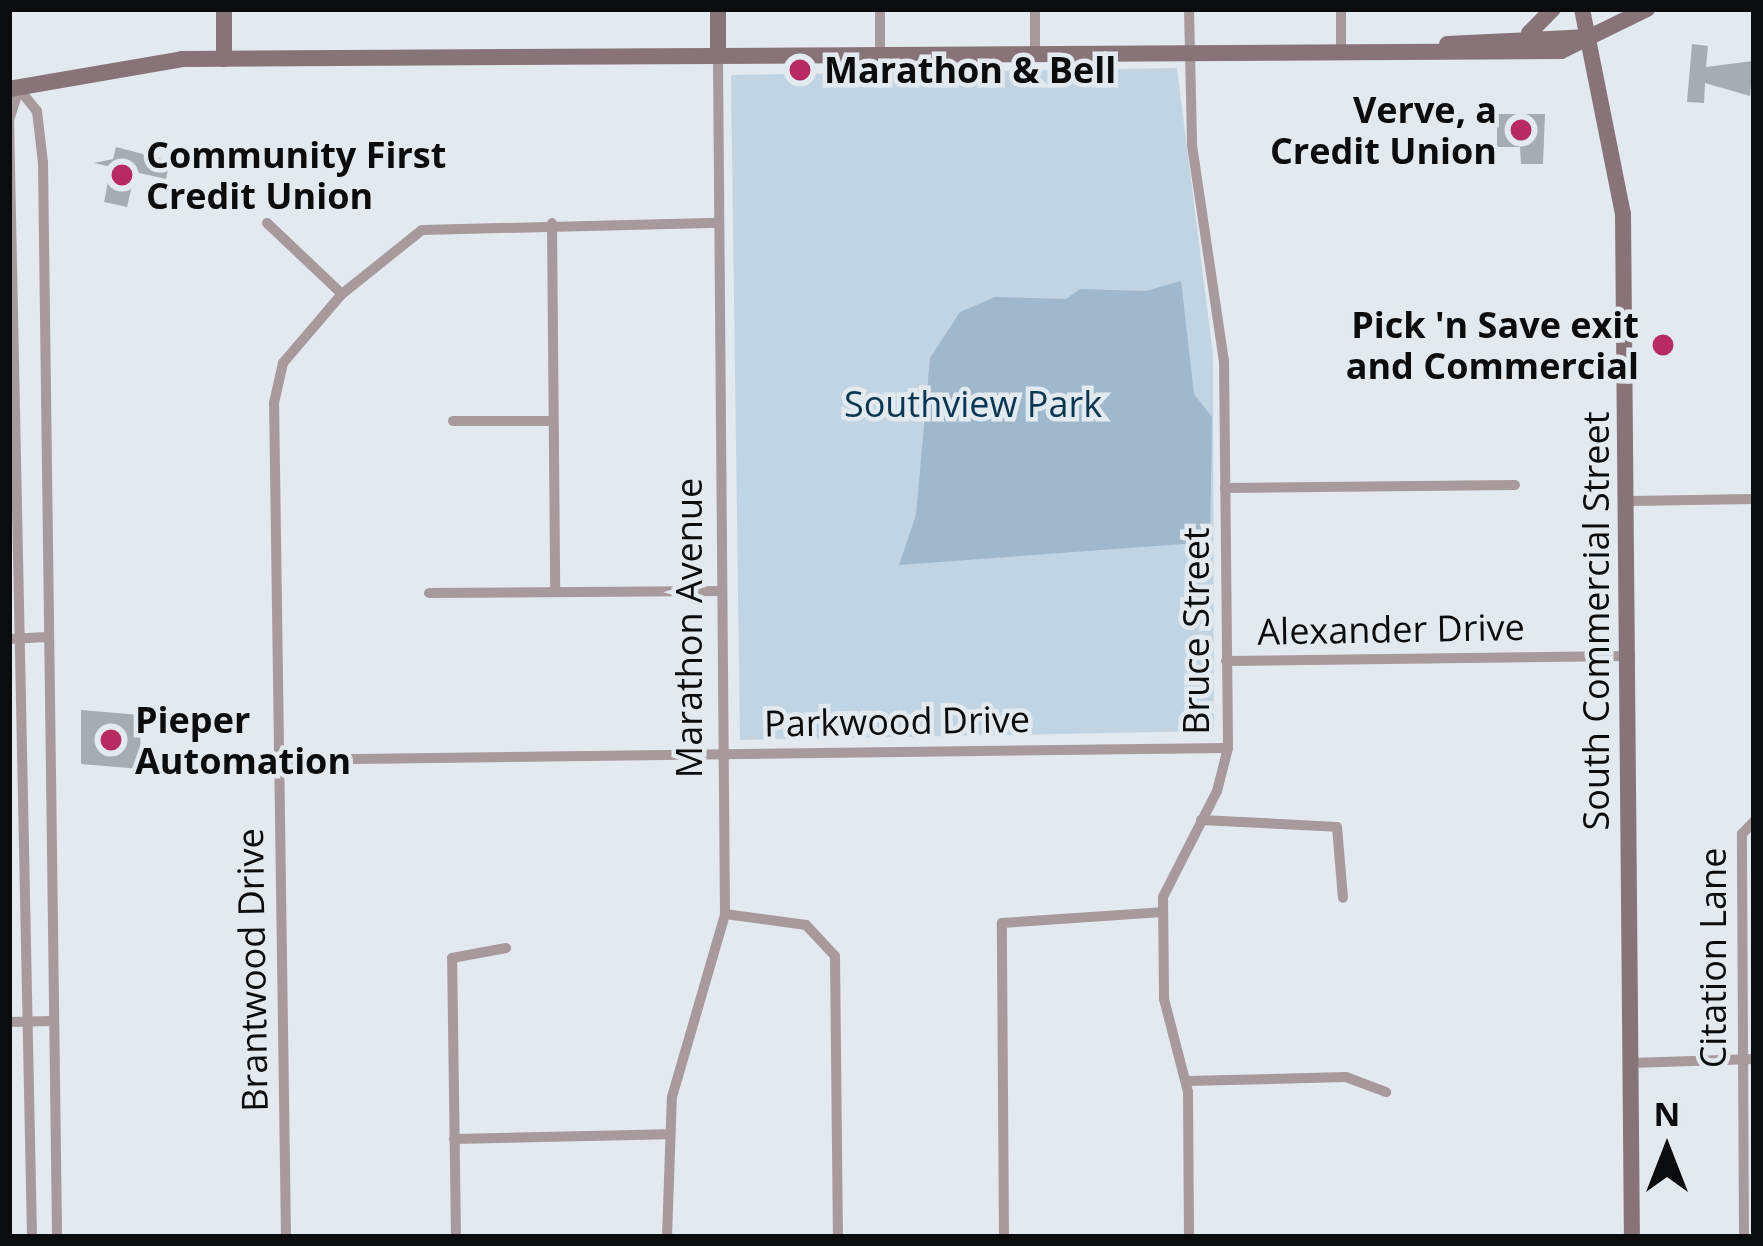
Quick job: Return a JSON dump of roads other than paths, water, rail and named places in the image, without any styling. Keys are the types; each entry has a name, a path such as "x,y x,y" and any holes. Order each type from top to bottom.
{"main road":[{"path":"224,9 224,59"},
{"name":"Marathon Avenue","path":"718,9 718,55"},
{"path":"1526,35 1553,9"},
{"name":"South Commercial Street","path":"1582,9 1623,214 1630,500 1632,1237"},
{"path":"12,91 130,63 224,59 1430,47 1561,51 1647,9"},
{"path":"1430,47 1526,35 1589,37"}],"street":[{"path":"880,9 880,52"},
{"path":"1035,9 1035,50"},
{"name":"Bruce Street","path":"1189,9 1192,145 1222,327 1228,748 1201,820 1166,881 1162,912 1164,999 1186,1081 1189,1237"},
{"path":"1341,9 1342,48"},
{"name":"Marathon Avenue","path":"667,1237 667,1134 725,914 718,55"},
{"path":"12,91 37,111 42,150 57,1237"},
{"path":"12,91 15,639 32,1237"},
{"path":"267,223 342,294"},
{"path":"552,223 555,592"},
{"name":"Brantwood Drive","path":"286,1237 275,388 293,347 342,294 422,230 552,223 719,223"},
{"path":"452,421 553,422"},
{"path":"1225,488 1516,485"},
{"path":"1630,500 1754,499"},
{"path":"429,593 721,591"},
{"path":"15,639 47,637"},
{"name":"Alexander Drive","path":"1226,661 1630,656"},
{"name":"Parkwood Drive","path":"280,760 1228,748"},
{"path":"1201,820 1337,827 1342,898"},
{"name":"Citation Lane","path":"1744,1237 1750,822"},
{"path":"1004,1237 1002,923 1162,912"},
{"path":"725,914 806,925 835,956 838,1237"},
{"path":"456,1237 452,958 506,949"},
{"path":"9,1022 53,1021"},
{"path":"1631,1064 1749,1059"},
{"path":"1186,1081 1346,1077 1386,1092"},
{"path":"454,1139 667,1134"}],"place":[{"name":"Marathon & Bell","path":"800,70"},
{"name":"Verve, a Credit Union","path":"1521,130"},
{"name":"Community First Credit Union","path":"122,175"},
{"name":"Pick 'n Save exit and Commercial","path":"1663,345"},
{"name":"Pieper Automation","path":"111,740"}],"park label":[{"name":"Southview Park","path":"973,404"}]}
